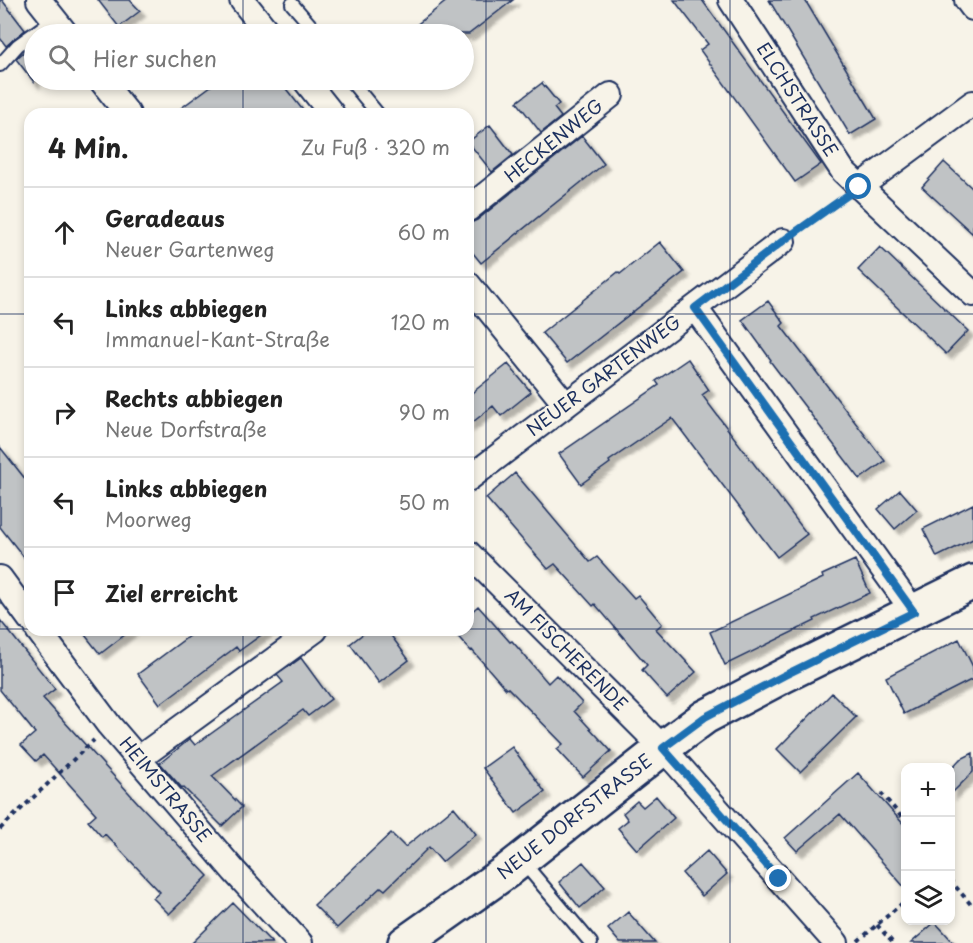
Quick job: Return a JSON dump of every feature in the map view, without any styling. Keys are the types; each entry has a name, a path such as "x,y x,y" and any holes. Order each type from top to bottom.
{"street":[{"path":"242,0 261,24"},
{"name":"ELCHSTRASSE","path":"731,0 843,171 973,294"},
{"path":"967,0 973,8"},
{"path":"109,90 123,108"},
{"path":"313,90 327,108"},
{"name":"HECKENWEG","path":"474,204 611,95"},
{"path":"859,187 973,103"},
{"name":"NEUER GARTENWEG","path":"474,474 783,241"},
{"path":"474,291 566,405"},
{"path":"695,308 914,612"},
{"name":"AM FISCHERENDE","path":"474,559 663,748 836,943"},
{"path":"0,578 24,611"},
{"name":"NEUE DORFSTRASSE","path":"405,943 521,860 705,717 973,582"},
{"name":"HEIMSTRASSE","path":"42,636 109,725 234,871 300,943"},
{"path":"138,759 307,636"}],"lane":[{"path":"292,4 309,24"},
{"path":"0,65 24,40"},
{"path":"358,90 373,108"},
{"path":"521,860 591,943"}],"path":[{"path":"783,241 859,187"},
{"path":"0,829 109,725"},
{"path":"881,793 902,817"},
{"path":"955,885 973,907"},
{"path":"856,943 901,904"},
{"path":"877,925 893,943"}],"building":[{"path":"0,0 2,0 24,31 6,46 0,38"},
{"path":"98,0 130,0 140,11 123,24 117,24"},
{"path":"448,0 513,0 474,30 474,24 418,24"},
{"path":"674,0 702,0 821,164 795,182 700,50 708,44"},
{"path":"769,0 805,0 876,119 850,135"},
{"path":"24,52 24,69 16,59"},
{"path":"542,83 559,104 554,108 561,117 541,133 517,102"},
{"path":"205,90 287,90 301,108 181,108"},
{"path":"490,125 513,155 492,172 474,150 474,137"},
{"path":"582,136 604,164 481,263 474,254 474,221"},
{"path":"944,162 973,189 973,234 922,187"},
{"path":"660,242 684,272 567,363 542,333 618,272 620,274"},
{"path":"880,247 968,331 946,354 858,270"},
{"path":"768,301 784,323 781,326 885,461 860,479 770,361 742,320"},
{"path":"688,359 709,390 702,395 807,534 777,557 672,418 609,461 610,463 581,484 559,454 659,385 656,381"},
{"path":"508,364 531,392 501,416 493,406 474,421 474,391"},
{"path":"0,447 24,477 24,557 0,527"},
{"path":"515,473 590,562 597,557 634,598 638,595 662,624 656,629 696,672 667,698 642,670 647,665 595,604 593,606 555,564 548,569 486,498"},
{"path":"900,490 917,510 895,529 878,509"},
{"path":"973,504 973,539 937,557 923,529"},
{"path":"855,560 870,593 725,665 710,632 823,578 822,575"},
{"path":"478,606 548,683 556,675 582,703 574,711 611,751 583,777 557,749 563,744 508,688 506,689 457,636 474,636 474,610"},
{"path":"0,620 55,689 43,698 208,876 169,914 153,898 160,892 105,834 102,837 88,821 96,814 43,755 36,761 21,745 35,733 0,690"},
{"path":"86,636 123,636 100,654"},
{"path":"189,636 260,636 239,651 236,647 160,704 138,674"},
{"path":"360,636 391,636 409,660 379,683 350,644"},
{"path":"959,639 973,667 973,679 904,714 886,677"},
{"path":"301,658 331,699 308,716 303,710 212,776 242,807 222,826 182,788 160,763 190,739 195,745 283,682 277,675"},
{"path":"832,693 856,717 800,772 777,749"},
{"path":"512,747 545,792 516,813 483,768"},
{"path":"973,753 973,772 955,790 955,764"},
{"path":"858,773 901,821 901,883 840,814 797,851 785,838"},
{"path":"656,796 674,818 637,850 618,828 628,820 623,813 637,801 643,807"},
{"path":"454,807 476,834 442,862 429,847 385,890 381,887 337,928 314,905 391,833 405,847"},
{"path":"707,851 727,874 702,896 682,873"},
{"path":"583,862 605,887 580,908 559,882"},
{"path":"233,903 272,943 192,943"},
{"path":"628,912 655,943 620,943 608,929"},
{"path":"932,925 938,925 954,943 911,943"}],"route":[{"path":"779,879 663,748 705,717 914,612 695,308 859,187"}]}
